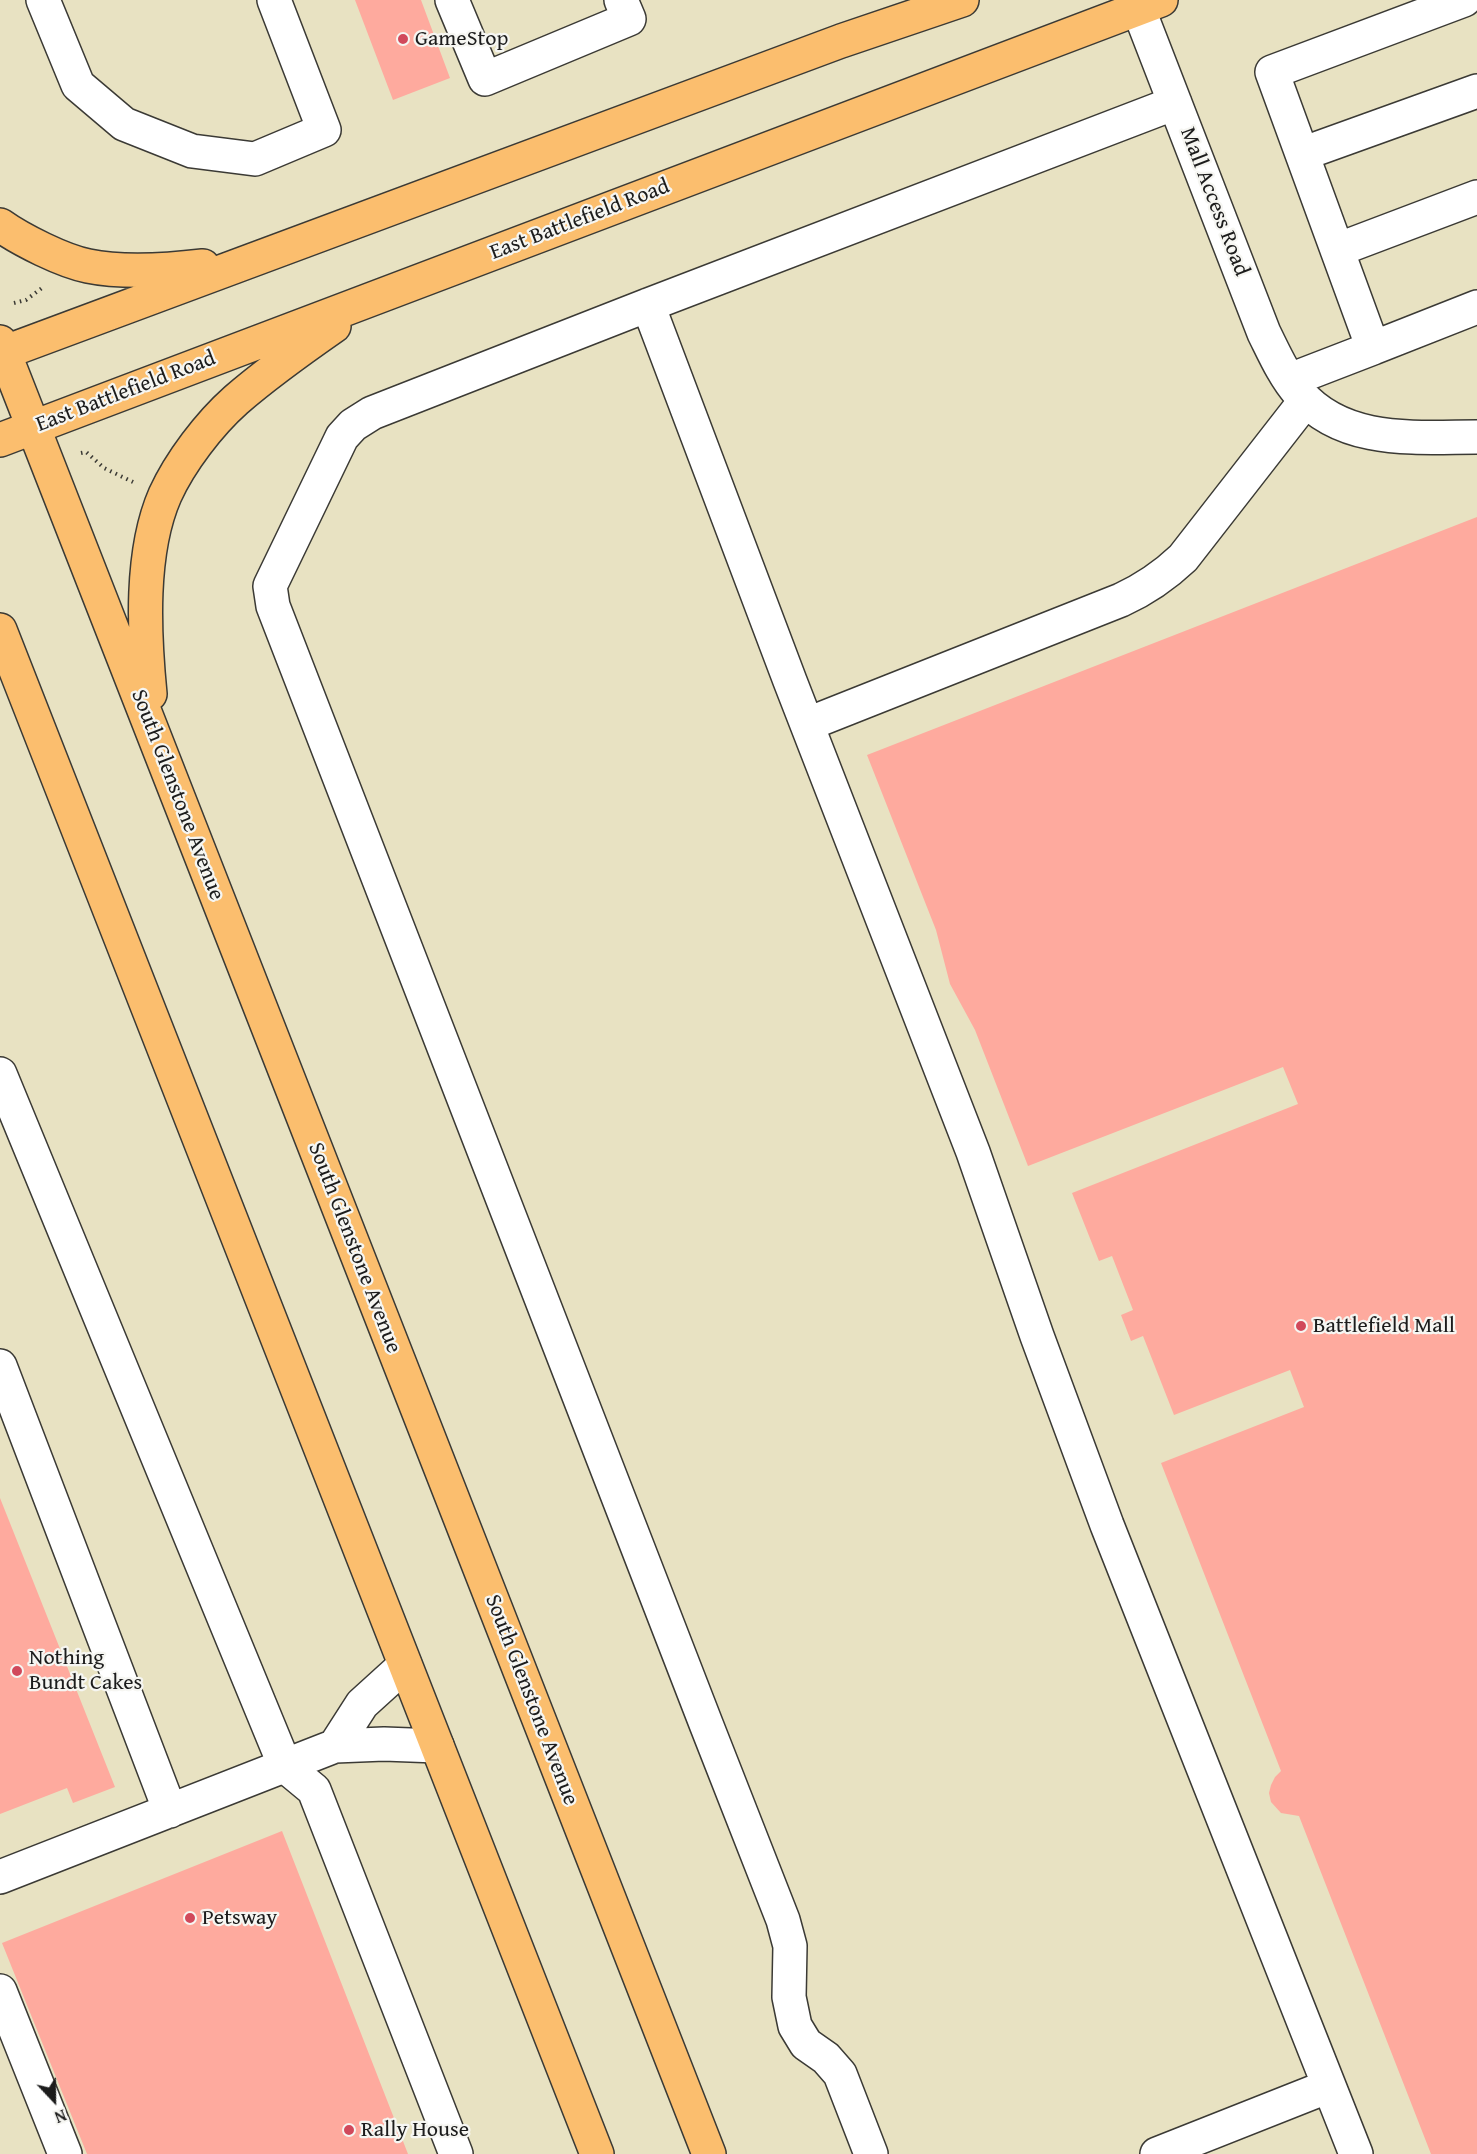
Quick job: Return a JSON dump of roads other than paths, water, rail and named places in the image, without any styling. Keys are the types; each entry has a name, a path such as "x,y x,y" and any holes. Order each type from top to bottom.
{"main road":[{"path":"1,349 247,261 818,50 962,0"},
{"name":"East Battlefield Road","path":"0,440 1145,3"},
{"path":"0,225 47,250 87,266 171,270 247,261"},
{"path":"154,734 145,647 146,582 154,535 165,495 198,441 235,401 294,354 372,299"},
{"name":"South Glenstone Avenue","path":"1,349 34,427 709,2154"},
{"path":"2,640 596,2152"}],"street":[{"path":"43,0 78,85 124,124 192,151 255,159 324,130 274,0"},
{"path":"452,0 485,79 628,19 621,0"},
{"path":"1373,348 1272,72 1464,0"},
{"name":"Mall Access Road","path":"1145,3 1175,103 1264,333 1278,362 1298,391"},
{"path":"1302,154 1477,91"},
{"path":"871,2154 840,2074 826,2058 806,2044 795,2026 789,1997 790,1946 783,1920 658,1605 404,948 273,606 270,586 342,437 353,425 372,413 1175,103"},
{"path":"1337,250 1477,197"},
{"path":"648,305 969,1141 1107,1526 1355,2154"},
{"path":"808,724 1144,590 1183,558 1298,391 1373,348 1477,308"},
{"path":"1298,391 1318,412 1360,432 1385,436 1477,437"},
{"path":"0,1074 285,1766 314,1790 456,2154"},
{"path":"0,1366 170,1811"},
{"path":"335,1746 362,1704 405,1665"},
{"path":"0,1877 335,1746 384,1744 437,1746"},
{"path":"0,1991 65,2154"},
{"path":"1157,2154 1329,2086"}],"place":[{"name":"GameStop","path":"403,39"},
{"name":"Battlefield Mall","path":"1301,1326"},
{"name":"Nothing Bundt Cakes","path":"17,1671"},
{"name":"Petsway","path":"190,1918"},
{"name":"Rally House","path":"349,2130"}]}
